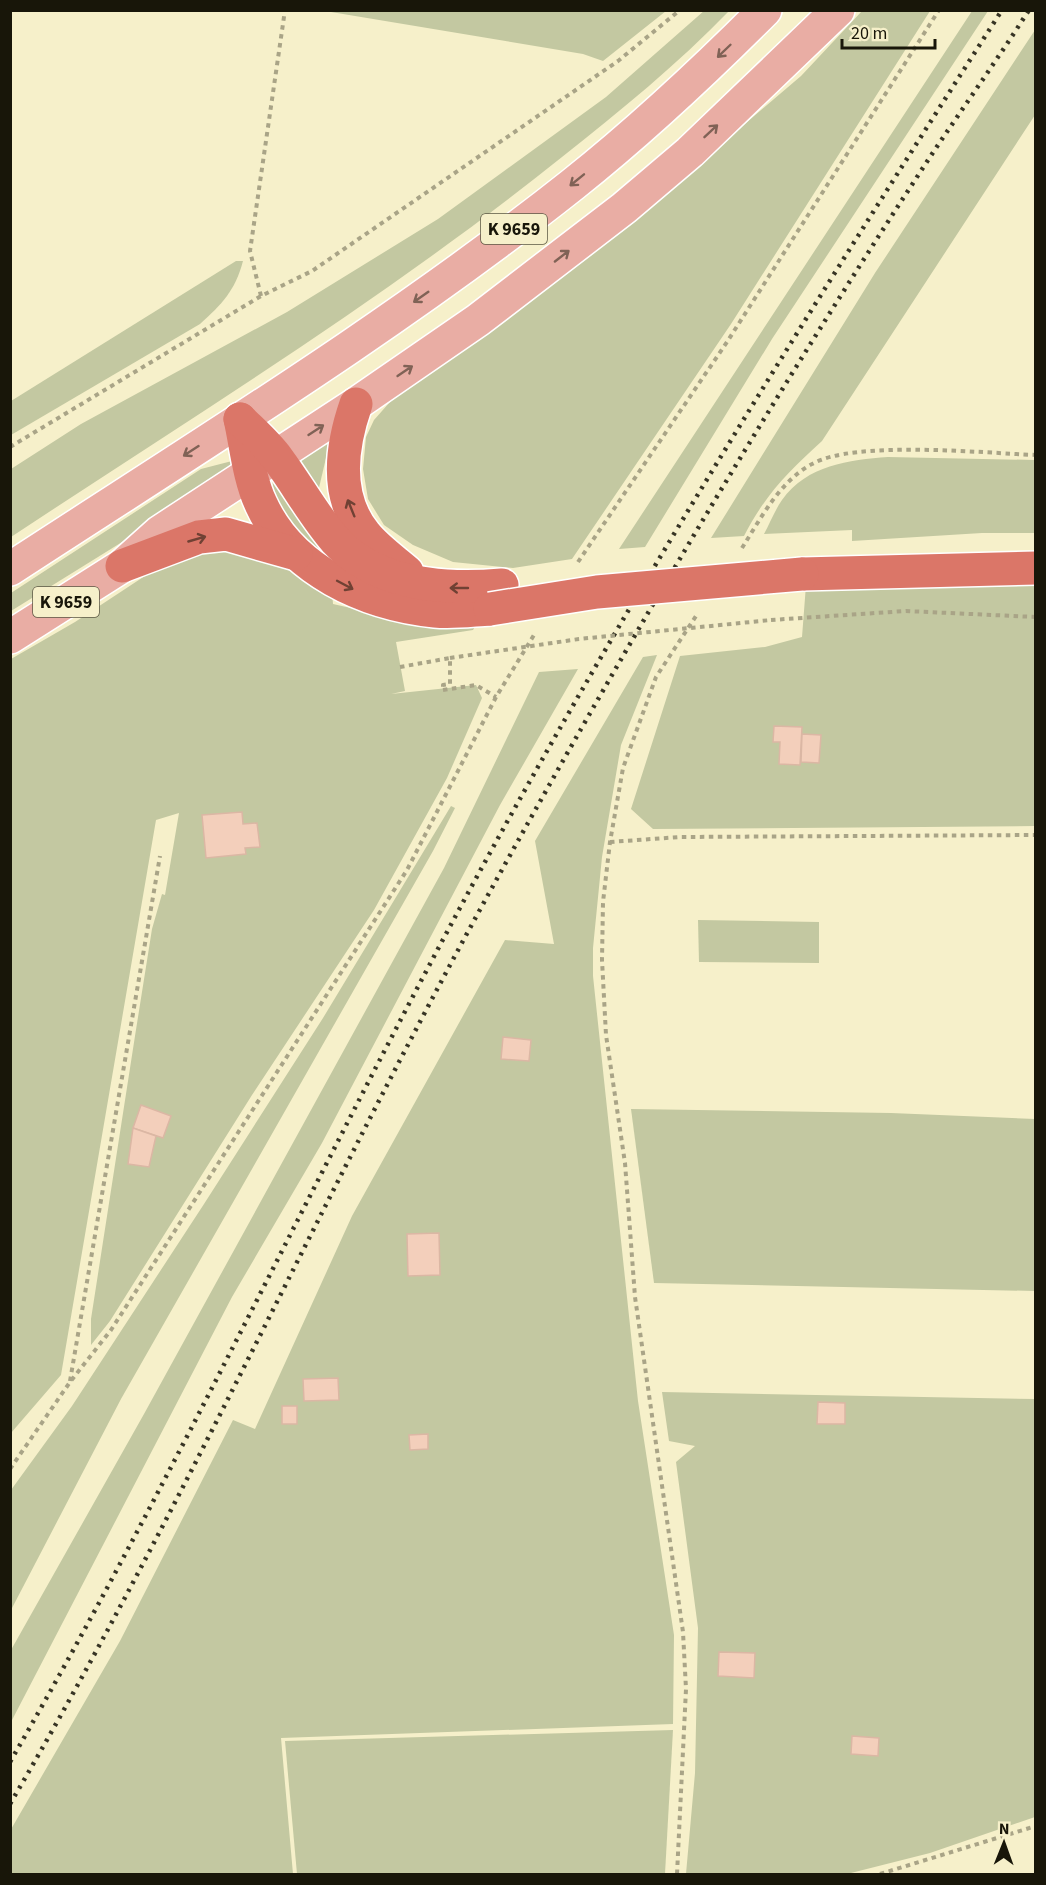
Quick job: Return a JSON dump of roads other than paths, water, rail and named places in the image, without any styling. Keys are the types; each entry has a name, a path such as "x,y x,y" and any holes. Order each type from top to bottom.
{"highway":[{"path":"356,404 343,452 345,492 350,510 365,534 417,582"},
{"path":"240,419 265,464 337,542 361,562 388,575 441,588 496,597"},
{"path":"265,464 260,501 273,528 296,554 347,588 404,607 438,611 496,597 597,592 808,564 1035,547"},
{"path":"122,566 199,537 226,534 296,554"},
{"path":"808,564 1035,568"}],"main road":[{"name":"K 9659","path":"10,569 240,419 442,282 572,184 636,131 765,10"},
{"name":"K 9659","path":"10,637 122,566 160,532 356,404 478,320 624,208 690,152 838,10"}],"railway":[{"path":"10,1762 129,1547 410,1001 530,780 594,668 727,447 1002,10"},
{"path":"10,1804 73,1693 194,1466 427,1008 595,705 704,517 818,332 936,148 1029,10"}]}
